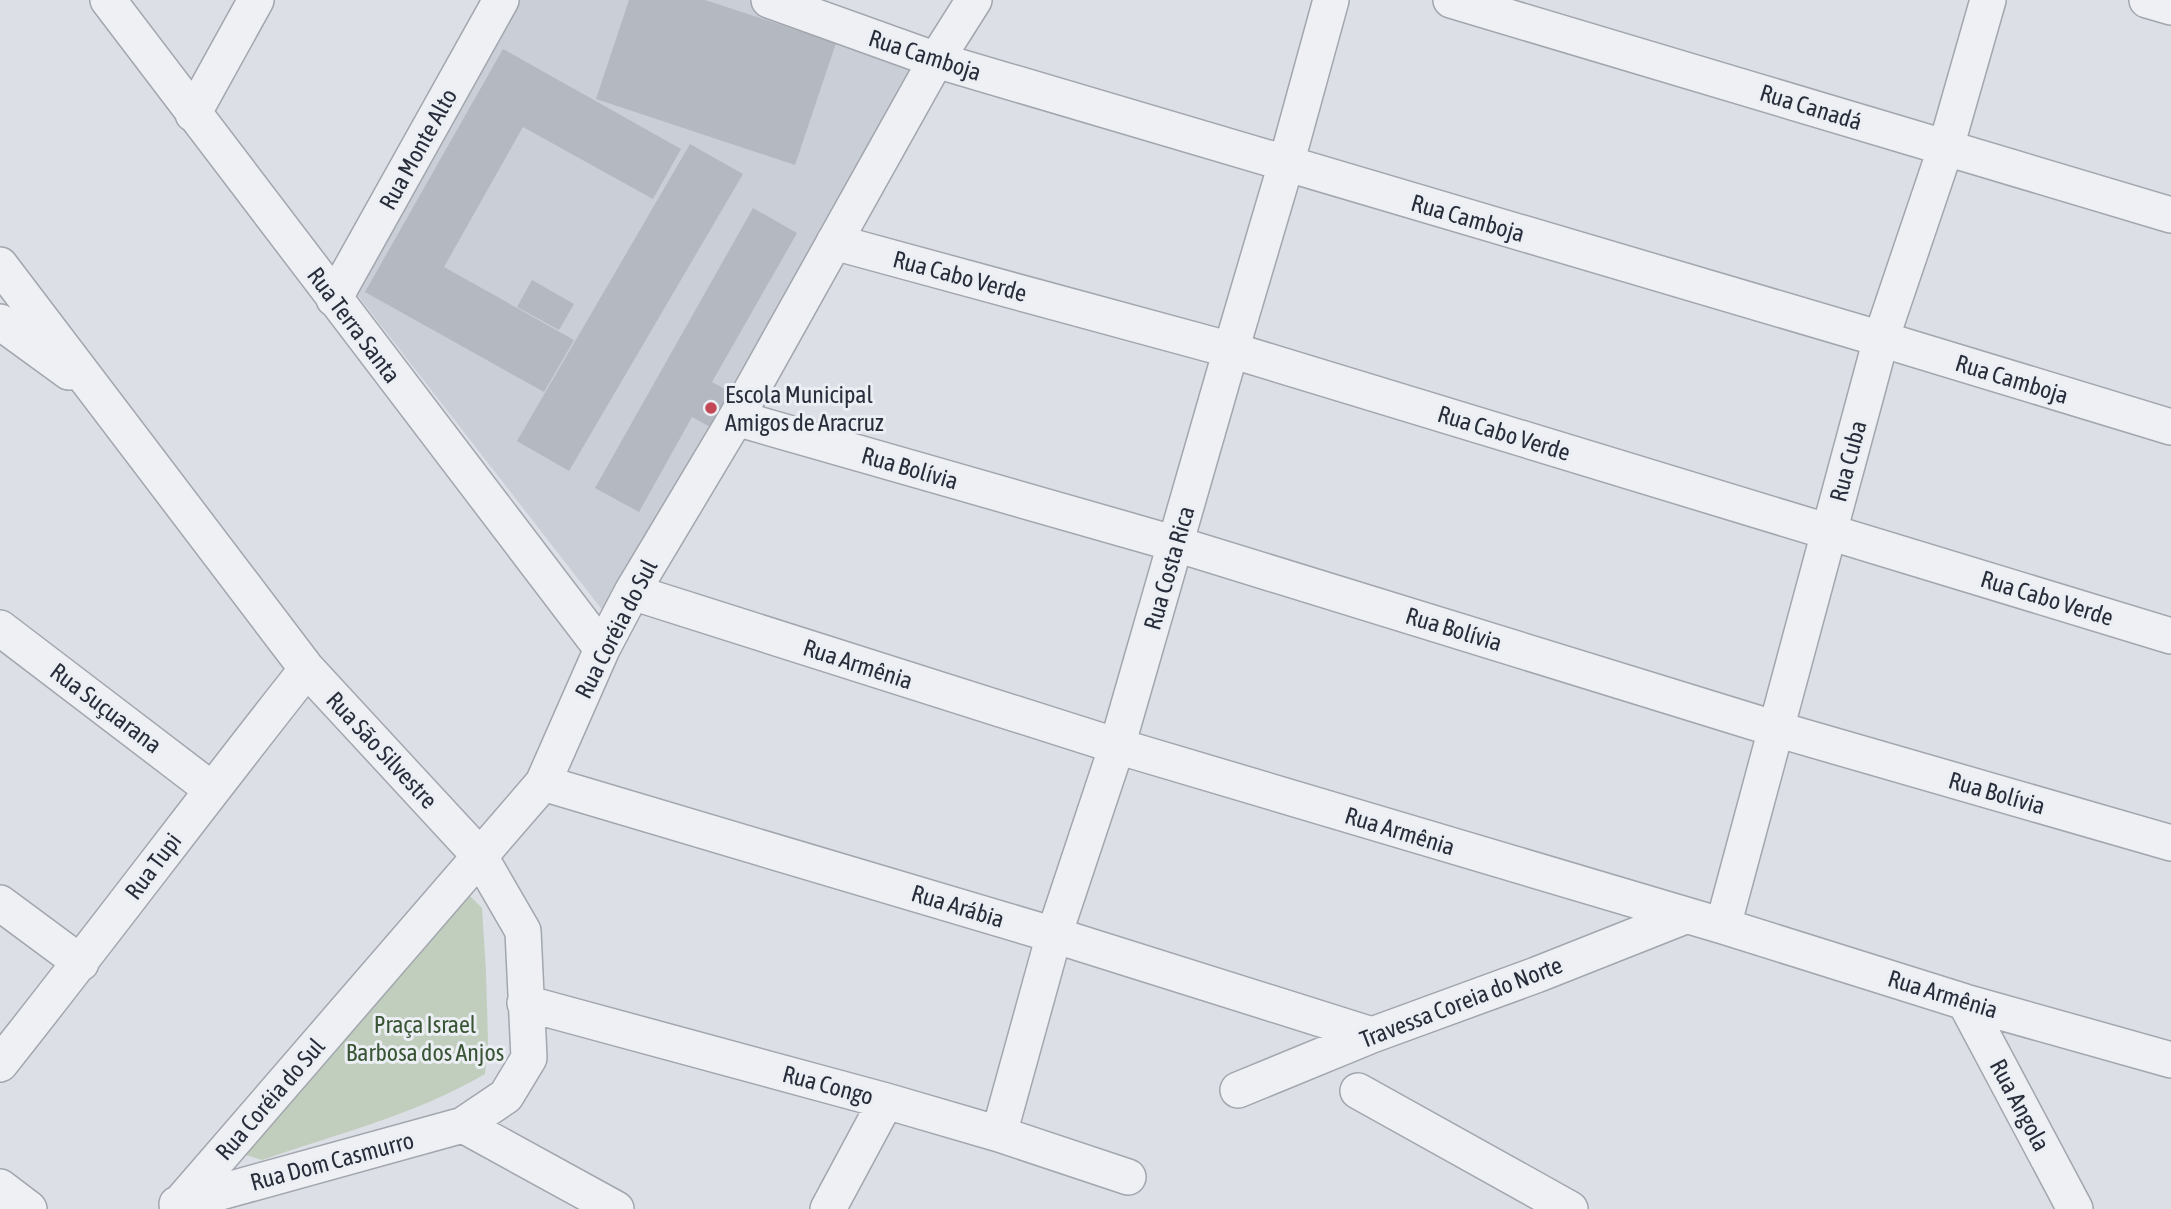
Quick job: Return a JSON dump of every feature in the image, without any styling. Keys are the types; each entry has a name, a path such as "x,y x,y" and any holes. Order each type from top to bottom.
{"street":[{"name":"Rua Terra Santa","path":"108,0 602,649"},
{"path":"193,114 256,0"},
{"name":"Rua Monte Alto","path":"334,299 501,0"},
{"name":"Rua Camboja","path":"769,0 936,60 2171,427"},
{"name":"Rua Coréia do Sul","path":"171,1206 543,783 602,649 632,592 736,418 936,60 974,0"},
{"name":"Rua Costa Rica","path":"999,1134 1054,935 1117,746 1331,0"},
{"name":"Rua Canadá","path":"1451,0 2171,215"},
{"name":"Rua Cuba","path":"1723,926 1881,340 1946,147 1988,0"},
{"path":"2147,0 2171,7"},
{"name":"Rua Cabo Verde","path":"834,242 1231,350 2171,636"},
{"name":"Rua São Silvestre","path":"0,265 307,669 479,855 523,931 529,1058 506,1096 463,1125"},
{"name":"Rua São Silvestre","path":"0,322 100,395"},
{"name":"Rua Bolívia","path":"736,418 1176,544 1776,729 2171,844"},
{"name":"Rua Armênia","path":"632,592 1117,746 1723,926 1965,1002 2171,1060"},
{"name":"Rua Suçuarana","path":"0,628 211,789"},
{"name":"Rua Tupi","path":"0,1064 211,789 307,669"},
{"name":"Rua Arábia","path":"543,783 1054,935 1372,1035"},
{"path":"0,903 80,963"},
{"name":"Travessa Coreia do Norte","path":"1238,1090 1372,1035 1685,916"},
{"name":"Rua Angola","path":"1965,1002 2075,1209"},
{"name":"Rua Congo","path":"525,1003 886,1101 999,1134 1128,1177"},
{"path":"1357,1091 1570,1209"},
{"path":"828,1209 886,1101"},
{"path":"463,1125 616,1209"},
{"name":"Rua Dom Casmurro","path":"171,1206 463,1125"},
{"path":"0,1187 29,1209"}],"shaded area":[{"path":"486,0 801,0 950,49 621,634 337,269"}],"green space":[{"name":"Praça Israel Barbosa dos Anjos","path":"466,892 482,908 488,1042 485,1074 432,1101 376,1122 262,1160 246,1155"}],"building":[{"path":"629,0 705,0 836,43 795,165 596,99"},
{"path":"503,49 681,149 653,199 523,127 444,267 574,340 544,392 365,292"},
{"path":"690,144 743,174 569,471 517,441"},
{"path":"753,208 797,233 712,382 730,392 710,427 692,417 639,512 595,488"},
{"path":"532,280 574,304 559,330 517,307"}],"place":[{"name":"Escola Municipal Amigos de Aracruz","path":"711,408"}]}
